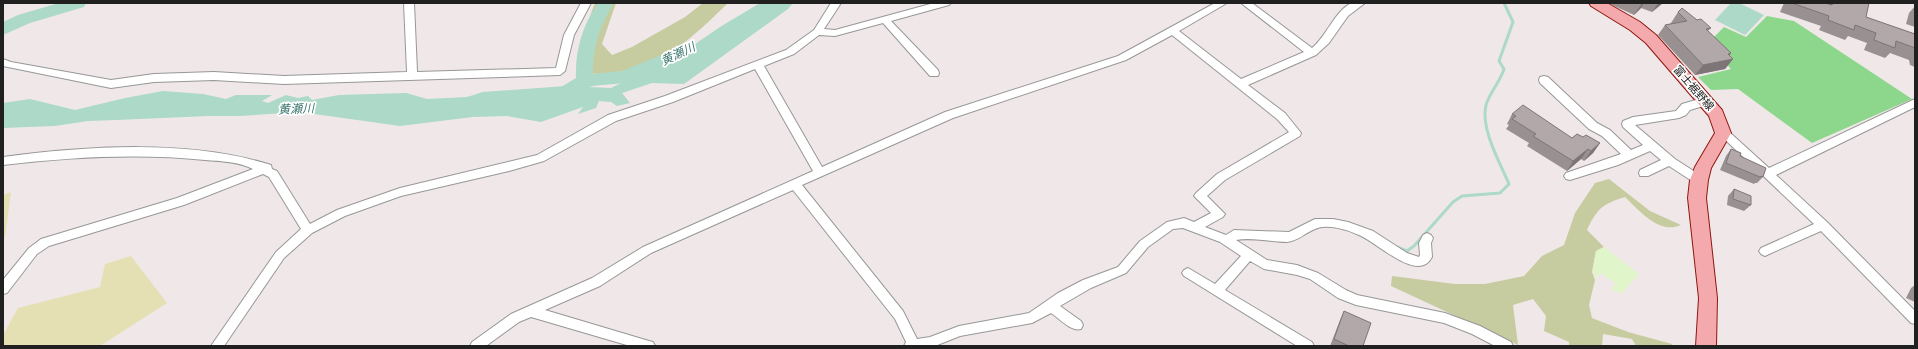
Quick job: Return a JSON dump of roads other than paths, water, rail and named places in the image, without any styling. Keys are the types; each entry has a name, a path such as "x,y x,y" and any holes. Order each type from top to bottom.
{"main road":[{"name":"富士裾野線","path":"1596,3 1635,26 1651,39 1716,114 1723,133"},
{"path":"1706,346 1708,298 1697,198 1699,180 1703,167 1723,133"}],"street":[{"path":"409,3 412,75"},
{"path":"3,62 9,65 110,84 154,78 214,76 284,80 560,71 568,35 586,3"},
{"path":"217,346 280,254 308,230 341,213 400,192 509,167 540,158 612,118 669,99 790,52 816,32 836,3"},
{"path":"816,32 835,33 946,3"},
{"path":"476,346 514,318 596,282 648,250 949,115 1122,58 1222,3"},
{"path":"1246,3 1312,53"},
{"path":"1240,84 1312,53 1326,41 1339,19 1348,9 1360,3"},
{"path":"885,20 934,73"},
{"path":"1173,31 1281,116 1296,133 1221,177 1200,196 1219,214 1195,227"},
{"path":"758,65 819,172"},
{"path":"1544,80 1593,126 1606,133 1629,155"},
{"path":"1699,180 1688,175 1670,161 1627,124 1633,121 1681,113 1686,107 1706,101"},
{"path":"1767,174 1915,103"},
{"path":"1723,133 1823,225 1915,319"},
{"path":"1570,176 1614,162 1651,146"},
{"path":"3,161 139,151 223,157 267,168 273,174 308,230"},
{"path":"1644,173 1670,161"},
{"path":"3,289 33,251 45,242 180,202 267,168"},
{"path":"795,184 899,315 912,346 931,342 959,331 1032,318 1074,290 1122,270 1144,244 1159,232 1171,225 1184,223 1227,241 1264,264 1296,270 1314,276 1342,294 1356,300 1445,318 1476,330 1507,346"},
{"path":"1227,241 1234,235 1294,236 1314,224 1326,224 1356,229 1369,234 1410,260 1421,262 1426,258 1425,243 1427,238"},
{"path":"1765,252 1823,225"},
{"path":"1216,291 1249,255"},
{"path":"1188,273 1308,346"},
{"path":"1051,306 1077,325"},
{"path":"529,311 649,346"}],"water":[{"path":"760,3 793,3 788,9 684,84 652,83 622,93 630,103 617,106 611,102 599,101 596,108 578,114 583,107 541,122 507,116 473,117 400,126 300,112 239,116 88,121 55,126 3,128 3,103 30,99 75,110 163,91 203,94 226,99 236,95 272,95 262,101 268,103 286,95 298,98 308,96 312,100 339,95 406,93 427,99 467,97 483,92 566,86 611,88 682,53 720,27"},
{"path":"1731,3 1739,3 1764,15 1745,35 1715,20"}],"waterway":[{"path":"3,29 24,19 78,3"},
{"name":"黄瀬川","path":"585,81 585,60 588,40 595,21 606,3"},
{"path":"1397,247 1407,251 1414,246 1453,202 1462,196 1500,193 1509,184 1488,135 1485,114 1488,100 1504,69 1499,61 1513,22 1504,3"},
{"name":"黄瀬川","path":"585,81 624,77 684,52"},
{"name":"黄瀬川","path":"553,94 565,93 585,81"}]}
